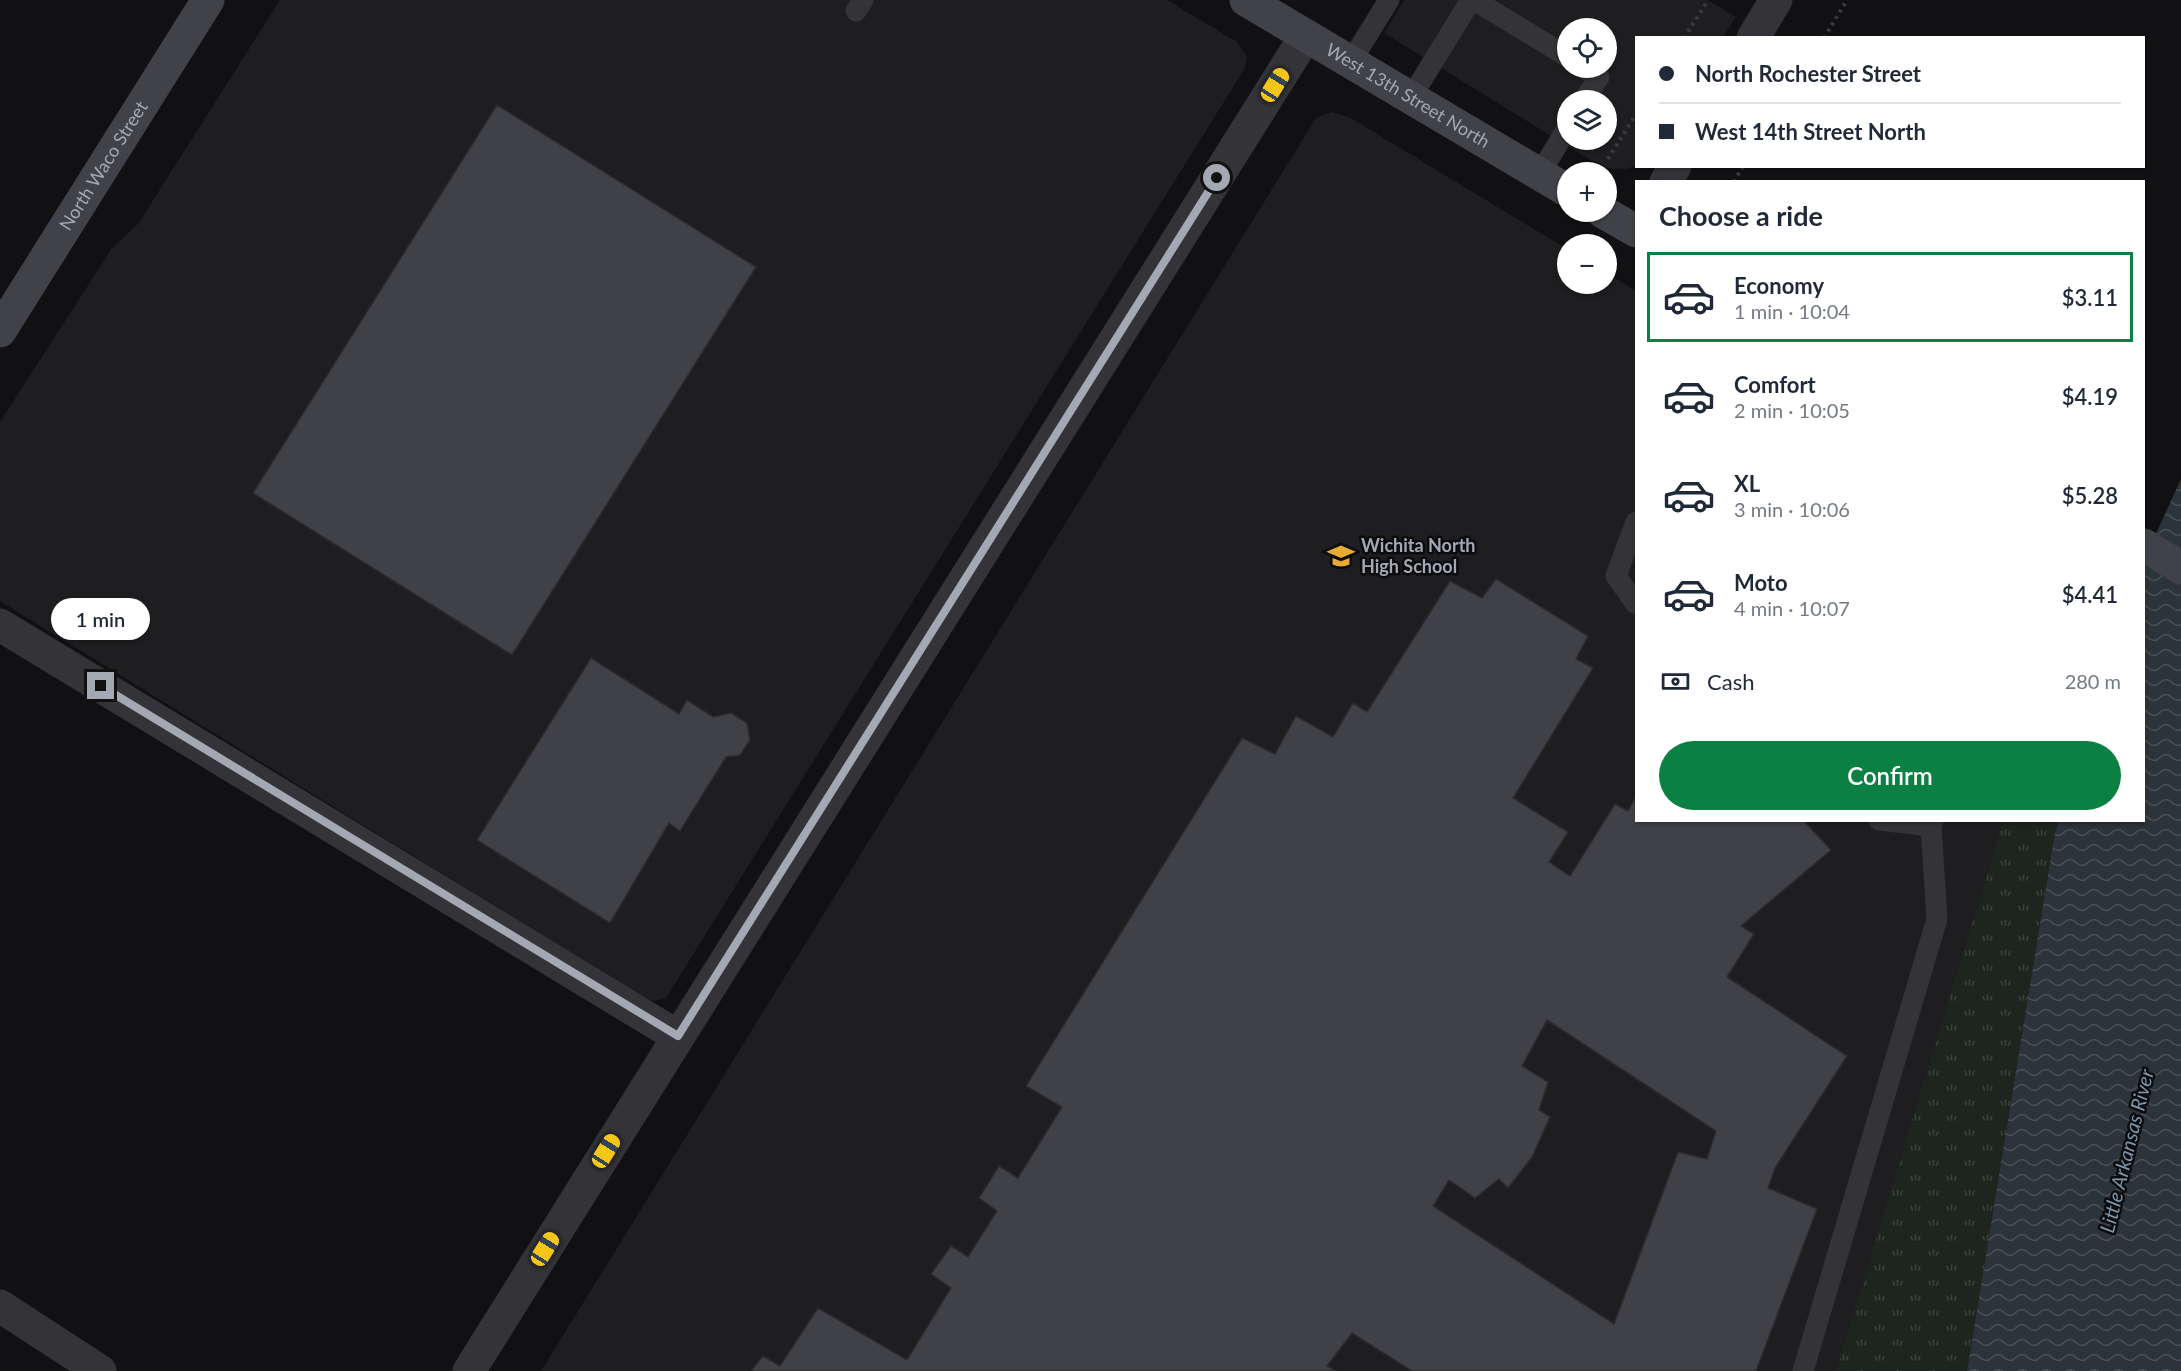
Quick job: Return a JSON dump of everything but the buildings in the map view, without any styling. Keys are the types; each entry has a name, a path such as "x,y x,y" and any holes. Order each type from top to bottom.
{"street":[{"name":"North Waco Street","path":"0,332 208,0"},
{"name":"West 13th Street North","path":"1246,0 1557,185"},
{"path":"1754,36 1776,0"},
{"path":"469,1371 1305,37"},
{"path":"1617,220 1635,230"},
{"path":"2145,546 2181,568"},
{"path":"0,625 678,1036"},
{"path":"0,1306 100,1371"}],"lane":[{"path":"1350,63 1389,0"},
{"path":"1410,99 1473,0 1557,50"},
{"path":"1539,175 1557,145"},
{"path":"1635,529 1616,576 1635,603"},
{"path":"1803,1371 1937,919 1932,823 1914,822"}],"path":[{"path":"1685,36 1708,0"},
{"path":"1825,36 1847,0"},
{"path":"1608,159 1635,116"}],"shaded area":[{"path":"280,0 1167,0 1237,42 1247,57 1245,68 666,998 654,1001 635,993 0,601 0,422 112,248 138,224"},
{"path":"1404,0 1708,0 1736,17 1724,36 1635,36 1635,166 1628,169 1617,168 1617,162 1595,162 1574,150 1617,150 1617,90 1557,90 1557,140 1384,33"},
{"name":"Wichita North High School","path":"1332,112 1349,117 1557,243 1557,294 1617,294 1617,279 1635,290 1635,822 2003,822 1838,1371 541,1371 1316,118"}],"green space":[{"path":"2003,822 2059,822 2055,832 1967,1371 1836,1371"}],"water":[{"name":"Little Arkansas River","path":"2181,479 2181,1371 1967,1371 2055,832 2059,822 2145,822 2145,558"}],"place":[{"name":"Wichita North High School","path":"1341,556"}],"route":[{"path":"101,686 678,1036 1217,178"}]}
